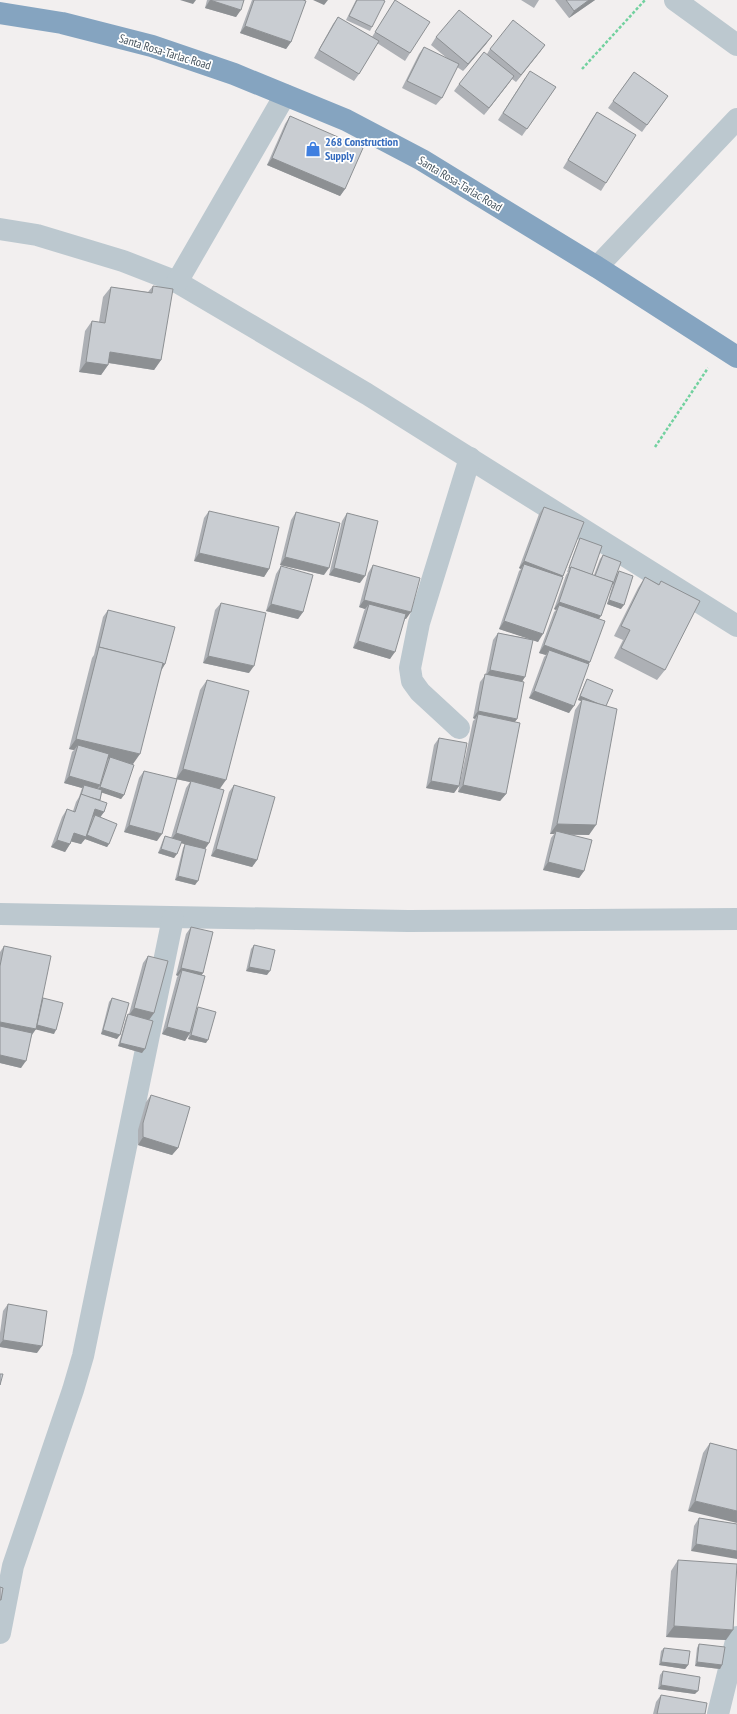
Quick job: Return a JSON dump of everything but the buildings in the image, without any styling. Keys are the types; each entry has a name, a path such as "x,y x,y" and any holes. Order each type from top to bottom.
{"highway":[{"name":"Santa Rosa-Tarlac Road","path":"0,13 62,24 152,46 234,74 346,120 422,160 597,267 729,352"}],"street":[{"path":"675,0 737,45"},
{"path":"177,282 285,95"},
{"path":"597,267 737,119"},
{"path":"0,229 45,238 123,262 177,282 354,386 737,626"},
{"path":"459,728 420,692 412,681 410,668 419,623 470,458"},
{"path":"0,914 408,921 737,919"},
{"path":"0,1632 13,1566 73,1390 83,1356 173,918"},
{"path":"718,1714 737,1637"}],"path":[{"path":"582,69 644,0"},
{"path":"655,448 729,352"}],"place":[{"name":"268 Construction Supply","path":"313,149"}]}
